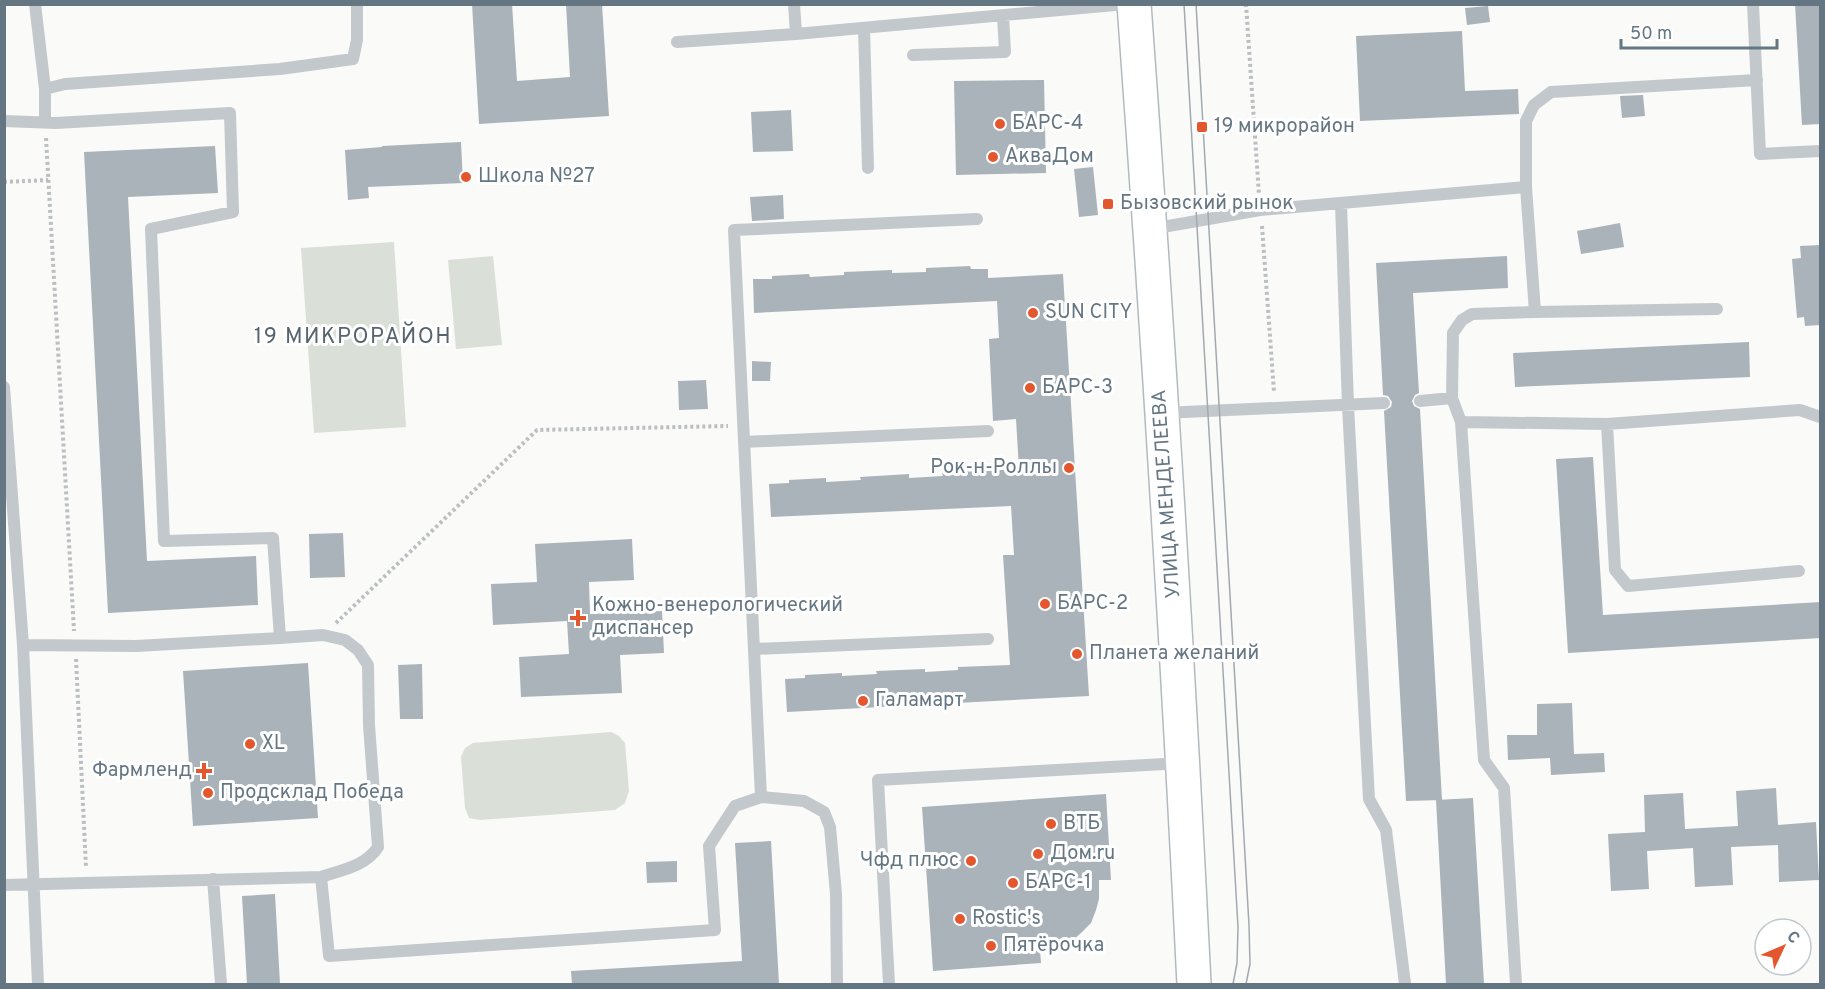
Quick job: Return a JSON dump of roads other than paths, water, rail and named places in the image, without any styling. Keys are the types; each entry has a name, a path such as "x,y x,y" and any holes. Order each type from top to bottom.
{"main road":[{"name":"УЛИЦА МЕНДЕЛЕЕВА","path":"1134,4 1162,413 1194,984"}],"lane":[{"path":"35,4 45,89 45,122"},
{"path":"45,89 65,84 280,69 353,59 357,40 357,4"},
{"path":"794,4 796,34"},
{"path":"677,42 796,34 1126,4"},
{"path":"1753,4 1760,154 1821,151"},
{"path":"913,55 1005,52 1003,16"},
{"path":"864,28 868,168"},
{"path":"1535,312 1526,187 1526,121 1534,105 1551,92 1756,80"},
{"path":"4,121 45,122 230,113 233,212 151,229 164,541 273,538 280,638"},
{"path":"1150,229 1260,210 1526,187"},
{"path":"1341,203 1348,406 1369,799 1386,830 1406,984"},
{"path":"761,797 734,230 977,219"},
{"path":"1516,984 1504,788 1484,760 1461,422 1452,398 1453,333 1462,320 1472,314 1717,309"},
{"path":"4,387 23,645 38,984"},
{"path":"1420,401 1452,398"},
{"path":"1162,413 1384,403"},
{"path":"1461,422 1607,424 1800,410 1821,417"},
{"path":"1607,424 1615,570 1628,586 1799,572"},
{"path":"744,442 988,431"},
{"path":"4,885 321,877 351,868 372,856 378,847 369,725 368,665 358,651 345,640 323,635 136,646 23,645"},
{"path":"754,649 988,639"},
{"path":"889,984 878,780 1183,762"},
{"path":"321,877 329,956 715,930 709,846 735,806 761,797 804,801 824,812 830,827 836,894 837,984"},
{"path":"213,879 221,984"}],"tram line":[{"path":"1184,4 1238,927 1237,963 1233,984"},
{"path":"1196,4 1249,925 1250,964 1246,984"}],"place":[{"name":"БАРС-4","path":"1000,124"},
{"name":"19 микрорайон","path":"1202,127"},
{"name":"АкваДом","path":"993,157"},
{"name":"Школа №27","path":"466,177"},
{"name":"Бызовский рынок","path":"1108,204"},
{"name":"SUN CITY","path":"1033,313"},
{"name":"БАРС-3","path":"1030,388"},
{"name":"Рок-н-Роллы","path":"1069,468"},
{"name":"БАРС-2","path":"1045,604"},
{"name":"Кожно-венерологический диспансер","path":"578,618"},
{"name":"Планета желаний","path":"1077,654"},
{"name":"Галамарт","path":"863,701"},
{"name":"XL","path":"250,744"},
{"name":"Фармленд","path":"204,771"},
{"name":"Продсклад Победа","path":"208,793"},
{"name":"ВТБ","path":"1051,824"},
{"name":"Дом.ru","path":"1038,854"},
{"name":"Чфд плюс","path":"971,861"},
{"name":"БАРС-1","path":"1013,883"},
{"name":"Rostic's","path":"960,919"},
{"name":"Пятёрочка","path":"991,946"}],"district":[{"name":"19 МИКРОРАЙОН","path":"353,337"}]}
